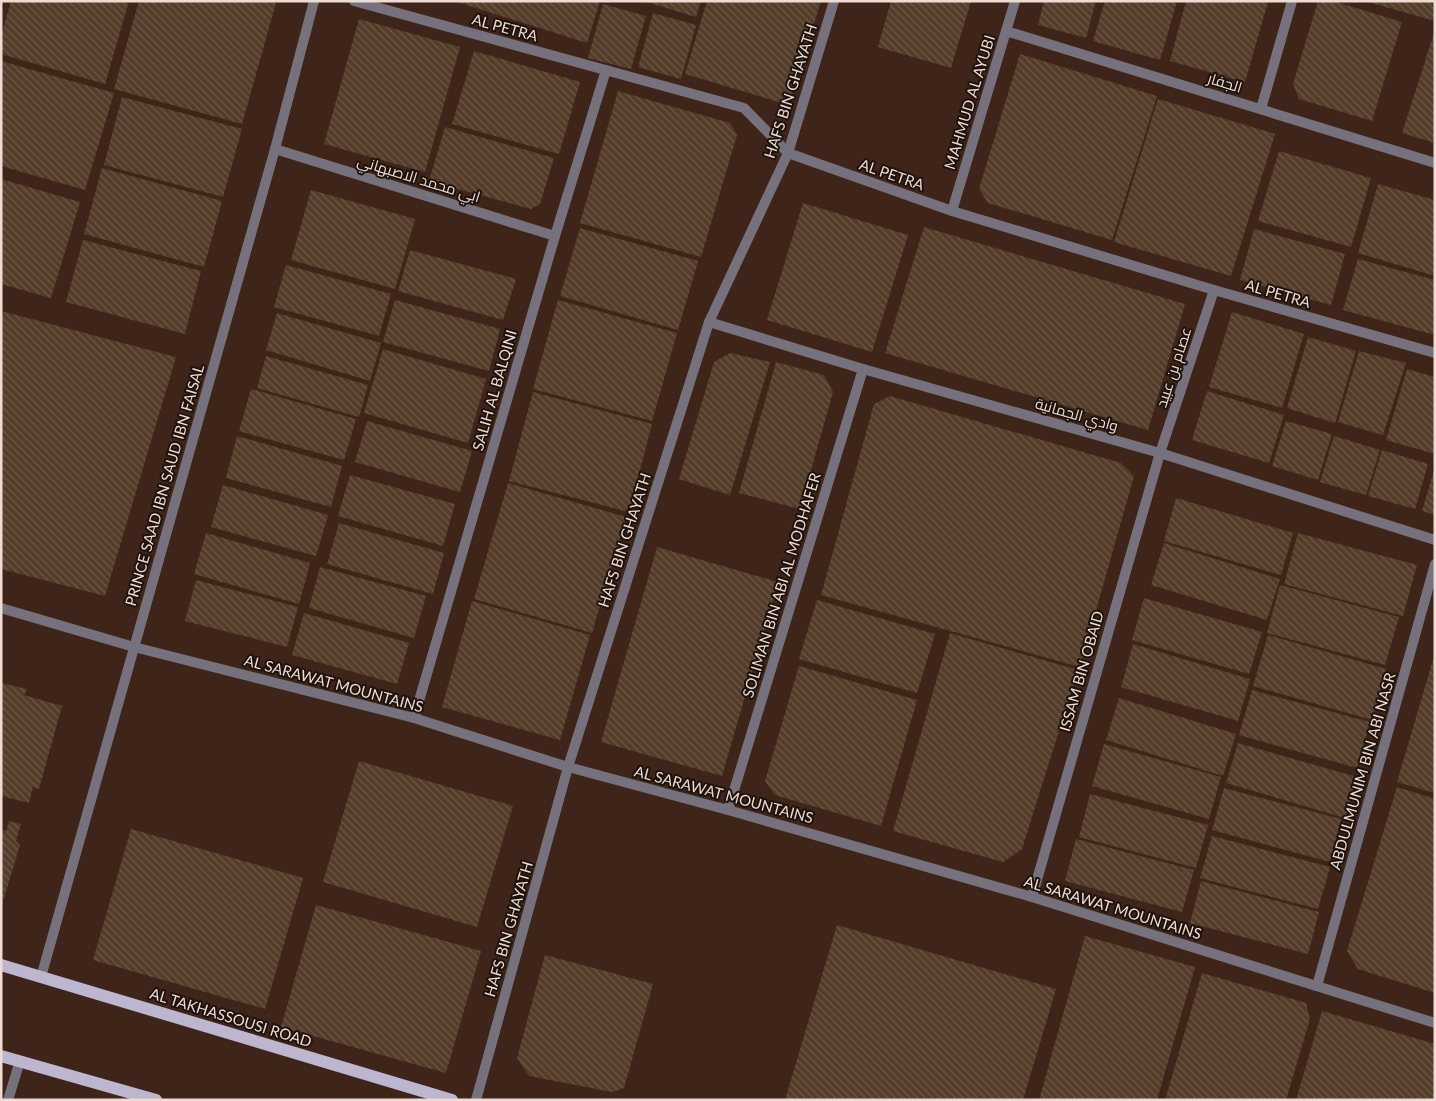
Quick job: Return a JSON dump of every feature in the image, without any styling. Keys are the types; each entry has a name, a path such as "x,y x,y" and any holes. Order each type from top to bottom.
{"main road":[{"name":"AL TAKHASSOUSI ROAD","path":"1,965 452,1100"},
{"path":"1,1056 156,1100"}],"street":[{"name":"PRINCE SAAD IBN SAUD IBN FAISAL","path":"42,977 275,149 314,1"},
{"name":"AL PETRA","path":"354,1 744,108 788,153 952,210 1214,290 1435,353"},
{"name":"HAFS BIN GHAYATH","path":"476,1100 568,767 709,322 788,153 834,1"},
{"name":"MAHMUD AL AYUBI","path":"952,210 1014,1"},
{"path":"1261,109 1292,1"},
{"name":"الجفار","path":"1006,32 1435,163"},
{"name":"SALIH AL BALQINI","path":"414,718 555,236 606,70"},
{"name":"ابي محمد الاصبهاني","path":"275,149 555,236"},
{"name":"عصام بن عبيد","path":"1160,453 1214,290"},
{"name":"وادي الجمانية","path":"709,322 863,369 1160,453 1435,540"},
{"name":"SOLIMAN BIN ABI AL MODHAFER","path":"728,810 863,369"},
{"name":"ISSAM BIN OBAID","path":"1032,897 1160,453"},
{"name":"ABDULMUNIM BIN ABI NASR","path":"1317,986 1435,564"},
{"name":"AL SARAWAT MOUNTAINS","path":"1,608 134,647 414,718 568,767 728,810 1032,897 1435,1023"},
{"path":"8,1100 20,1061"}],"building":[{"path":"11,1 129,1 105,84 1,54 1,37"},
{"path":"139,1 269,1 276,3 242,124 114,89"},
{"path":"454,1 600,1 587,43"},
{"path":"643,1 701,1 696,17"},
{"path":"707,1 821,1 792,95 779,102 685,74"},
{"path":"891,1 971,1 951,68 878,47"},
{"path":"1044,1 1096,1 1086,38 1038,25"},
{"path":"1105,1 1177,1 1160,60 1093,41"},
{"path":"1186,1 1268,2 1245,82 1170,61"},
{"path":"1318,1 1333,1 1402,22 1372,121 1299,99 1293,84"},
{"path":"1435,1 1435,21 1368,2"},
{"path":"603,4 646,16 631,69 588,58"},
{"path":"653,13 696,25 681,79 638,67"},
{"path":"359,19 460,47 425,172 324,144"},
{"path":"1435,30 1435,143 1402,133"},
{"path":"474,51 580,82 559,154 452,124"},
{"path":"1020,54 1157,96 1112,240 988,203 979,189"},
{"path":"1,61 114,93 85,190 1,166"},
{"path":"618,91 730,123 737,135 701,257 580,223"},
{"path":"122,97 242,129 223,197 104,165"},
{"path":"1158,99 1275,134 1231,276 1114,242"},
{"path":"445,127 554,158 540,204 531,209 429,181"},
{"path":"1279,151 1371,178 1351,247 1258,221"},
{"path":"102,168 222,201 204,267 84,234"},
{"path":"1,179 80,202 51,298 1,284"},
{"path":"1378,184 1435,200 1435,276 1358,253"},
{"path":"311,190 415,219 395,289 291,260"},
{"path":"803,203 908,235 872,352 767,320"},
{"path":"924,227 1185,304 1148,430 885,353"},
{"path":"580,228 698,261 678,330 560,296"},
{"path":"1254,229 1345,254 1331,305 1240,280"},
{"path":"83,240 201,271 185,334 66,302"},
{"path":"410,250 516,279 503,320 398,291"},
{"path":"1358,259 1435,280 1435,335 1343,310"},
{"path":"286,265 391,294 379,336 274,307"},
{"path":"395,300 500,329 489,371 383,342"},
{"path":"558,300 677,333 652,421 533,389"},
{"path":"1,311 176,357 105,596 1,569"},
{"path":"1232,312 1304,334 1282,408 1209,387"},
{"path":"277,313 381,343 370,381 266,350"},
{"path":"1308,337 1356,351 1335,423 1287,408"},
{"path":"383,349 486,379 468,443 364,413"},
{"path":"1359,351 1406,363 1383,435 1338,422"},
{"path":"730,353 770,362 730,495 679,479 714,362"},
{"path":"266,356 368,385 359,417 257,388"},
{"path":"776,362 824,375 833,392 800,509 739,493"},
{"path":"1407,369 1435,377 1435,454 1386,440"},
{"path":"251,389 356,419 344,460 239,431"},
{"path":"1207,391 1284,415 1269,463 1192,440"},
{"path":"533,392 652,424 629,512 509,481"},
{"path":"890,396 1121,463 1134,476 1080,667 821,595 874,404"},
{"path":"367,421 472,451 460,492 355,462"},
{"path":"1286,421 1332,434 1318,480 1272,466"},
{"path":"237,436 342,466 331,507 226,478"},
{"path":"1334,436 1380,450 1366,495 1320,482"},
{"path":"1382,450 1428,464 1415,509 1368,496"},
{"path":"1435,470 1435,515 1422,511"},
{"path":"350,475 455,504 443,546 338,516"},
{"path":"508,483 626,517 592,633 474,599"},
{"path":"223,485 328,515 316,556 211,527"},
{"path":"1176,498 1293,533 1281,575 1164,541"},
{"path":"339,523 444,553 433,594 327,564"},
{"path":"206,533 310,563 299,604 194,574"},
{"path":"1298,533 1417,565 1403,616 1284,584"},
{"path":"1164,543 1280,579 1267,620 1151,585"},
{"path":"657,547 778,582 722,776 601,742"},
{"path":"320,567 426,596 414,638 309,608"},
{"path":"196,580 298,607 287,647 185,621"},
{"path":"1280,585 1399,617 1385,665 1267,633"},
{"path":"1144,598 1262,632 1249,674 1132,640"},
{"path":"817,600 935,634 917,693 799,659"},
{"path":"472,601 590,635 560,740 442,707"},
{"path":"304,613 409,643 397,684 292,655"},
{"path":"950,633 1078,670 1022,849 1003,862 893,831"},
{"path":"1268,635 1386,669 1372,720 1253,686"},
{"path":"1133,644 1250,679 1238,721 1121,687"},
{"path":"1435,653 1435,793 1397,782"},
{"path":"799,666 917,700 881,826 775,795 765,781"},
{"path":"1,683 27,689 24,695 62,706 39,789 33,787 29,803 1,796"},
{"path":"1252,690 1370,722 1357,768 1239,735"},
{"path":"1119,698 1236,734 1223,776 1106,740"},
{"path":"1238,743 1357,777 1345,818 1226,783"},
{"path":"1104,744 1221,777 1209,819 1092,786"},
{"path":"359,761 513,806 477,927 323,882"},
{"path":"1397,787 1435,799 1435,993 1358,969 1347,951"},
{"path":"1224,788 1341,819 1330,862 1212,830"},
{"path":"1090,794 1208,825 1196,868 1079,837"},
{"path":"9,821 21,824 16,841 20,845 2,905 1,830 6,831"},
{"path":"131,829 303,878 265,1009 93,960"},
{"path":"1212,836 1330,867 1318,909 1200,878"},
{"path":"1076,839 1194,870 1182,912 1065,881"},
{"path":"1201,881 1319,912 1308,954 1190,923"},
{"path":"316,905 481,951 446,1073 281,1027"},
{"path":"837,925 1056,989 1023,1100 785,1100"},
{"path":"1085,936 1195,967 1157,1100 1039,1100"},
{"path":"545,955 653,984 624,1088 612,1092 529,1076 517,1058"},
{"path":"1202,973 1306,1003 1310,1019 1286,1100 1165,1100"},
{"path":"1322,1011 1435,1044 1435,1100 1296,1100"}]}
